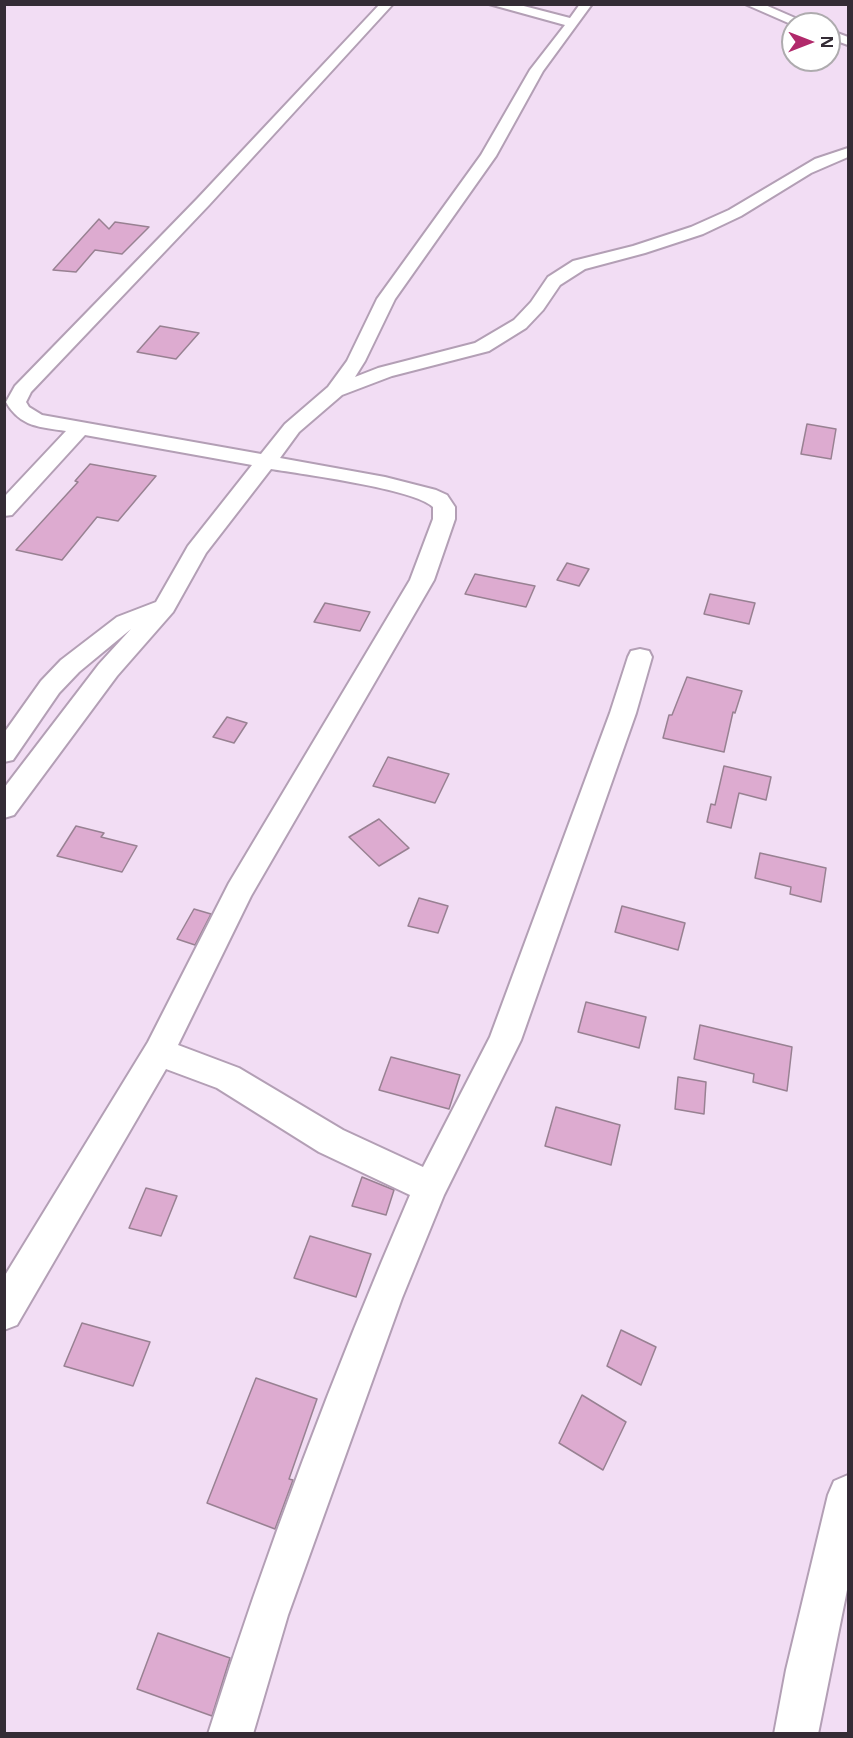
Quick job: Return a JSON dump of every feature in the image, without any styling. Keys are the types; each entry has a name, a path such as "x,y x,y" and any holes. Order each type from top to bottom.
{"street":[{"path":"4,1312 159,1053 239,891 423,580 444,519 444,507 439,500 385,483 36,420 10,401 210,195 387,4"},
{"path":"495,4 542,13 572,24"},
{"path":"4,808 108,670 165,607 196,551 291,428 335,391 356,361 386,299 482,165 537,70 586,4"},
{"path":"751,4 781,16"},
{"path":"335,391 385,372 482,347 520,324 537,306 554,281 567,271 579,265 676,240 735,213 821,163 849,153"},
{"path":"4,510 79,429"},
{"path":"4,753 50,687 70,666 125,622 165,607"},
{"path":"230,1734 267,1616 384,1298 430,1188 505,1040 623,713 640,657"},
{"path":"159,1053 228,1078 331,1141 430,1188"},
{"path":"796,1734 808,1670 849,1495"}],"building":[{"path":"99,219 109,229 115,222 149,227 122,254 95,250 76,272 53,270"},
{"path":"160,326 199,333 176,359 137,352"},
{"path":"807,424 836,429 831,459 801,454"},
{"path":"90,464 156,476 118,521 97,517 62,560 16,550 78,482 75,481"},
{"path":"567,563 589,569 579,586 557,580"},
{"path":"475,574 535,586 526,607 465,594"},
{"path":"710,594 755,603 749,624 704,614"},
{"path":"325,603 370,612 360,631 314,622"},
{"path":"687,677 742,691 735,713 733,712 724,752 663,738 669,715 672,715"},
{"path":"227,717 247,723 234,743 213,737"},
{"path":"388,757 449,774 435,803 373,786"},
{"path":"724,766 771,777 766,800 739,793 731,828 707,822 711,804 715,805"},
{"path":"379,819 409,848 379,866 349,837"},
{"path":"76,826 104,833 101,837 137,846 122,872 57,856"},
{"path":"760,853 826,868 821,902 790,894 791,887 755,878"},
{"path":"419,898 448,906 438,933 408,926"},
{"path":"622,906 685,923 678,950 615,932"},
{"path":"194,909 211,914 195,945 177,939"},
{"path":"586,1002 646,1017 639,1048 578,1032"},
{"path":"700,1025 792,1047 787,1091 753,1082 754,1074 694,1059"},
{"path":"391,1057 460,1075 449,1109 379,1090"},
{"path":"678,1077 706,1082 704,1114 675,1109"},
{"path":"556,1107 620,1125 611,1165 545,1146"},
{"path":"362,1177 394,1190 386,1215 352,1206"},
{"path":"146,1188 177,1196 161,1236 129,1228"},
{"path":"310,1236 371,1254 356,1297 294,1278"},
{"path":"82,1323 150,1342 133,1386 64,1366"},
{"path":"621,1330 656,1347 641,1385 607,1366"},
{"path":"256,1378 317,1399 289,1479 293,1480 275,1529 207,1503"},
{"path":"582,1395 626,1422 603,1470 559,1443"},
{"path":"158,1633 230,1658 212,1716 137,1689"}]}
